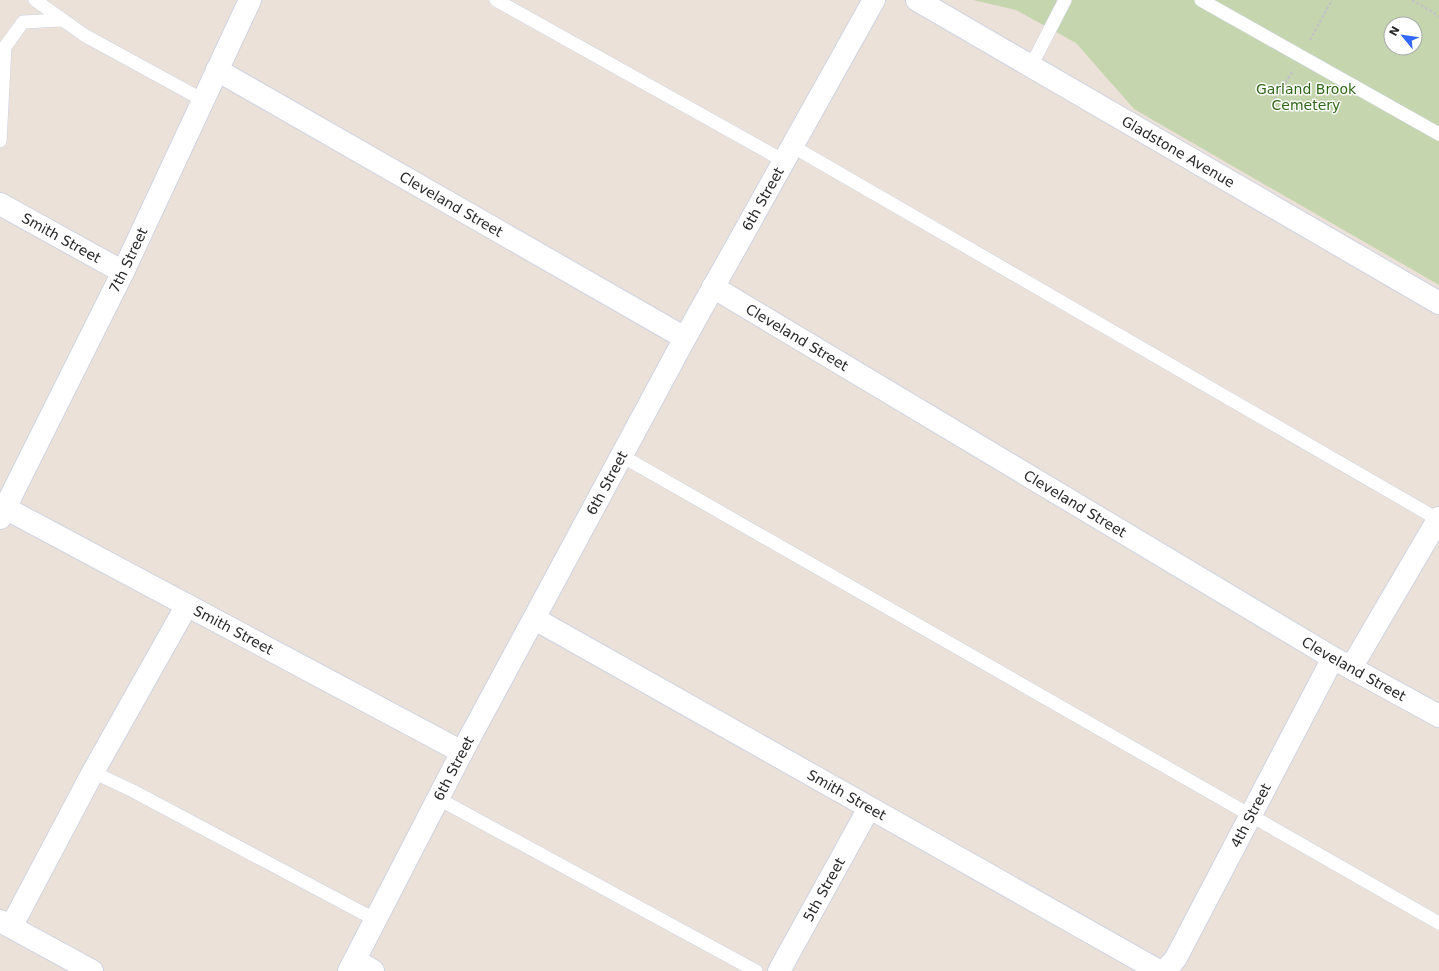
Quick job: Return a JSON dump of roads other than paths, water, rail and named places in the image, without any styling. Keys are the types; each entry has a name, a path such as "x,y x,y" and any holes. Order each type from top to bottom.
{"street":[{"name":"7th Street","path":"3,513 123,272 250,0"},
{"name":"6th Street","path":"359,967 376,920 462,752 685,338 874,0"},
{"name":"Gladstone Avenue","path":"917,0 1439,303"},
{"name":"Cleveland Street","path":"217,70 685,338"},
{"name":"Smith Street","path":"0,204 123,272"},
{"name":"Cleveland Street","path":"713,287 1342,663 1439,716"},
{"name":"Smith Street","path":"3,513 187,605 462,752"},
{"name":"4th Street","path":"1165,971 1176,958 1250,816 1342,663 1439,519"},
{"path":"92,971 6,924 187,605"},
{"name":"Smith Street","path":"534,619 1159,971"},
{"name":"5th Street","path":"779,971 869,808"}],"lane":[{"path":"35,0 84,35 203,100"},
{"path":"496,0 788,154 1439,519"},
{"path":"1031,66 1065,0"},
{"path":"1201,0 1439,134"},
{"path":"0,141 5,47 23,22 62,20"},
{"path":"622,456 1439,923"},
{"path":"93,772 133,791 376,920"},
{"path":"439,799 756,971"}],"park label":[{"name":"Garland Brook Cemetery","path":"1306,98"}]}
